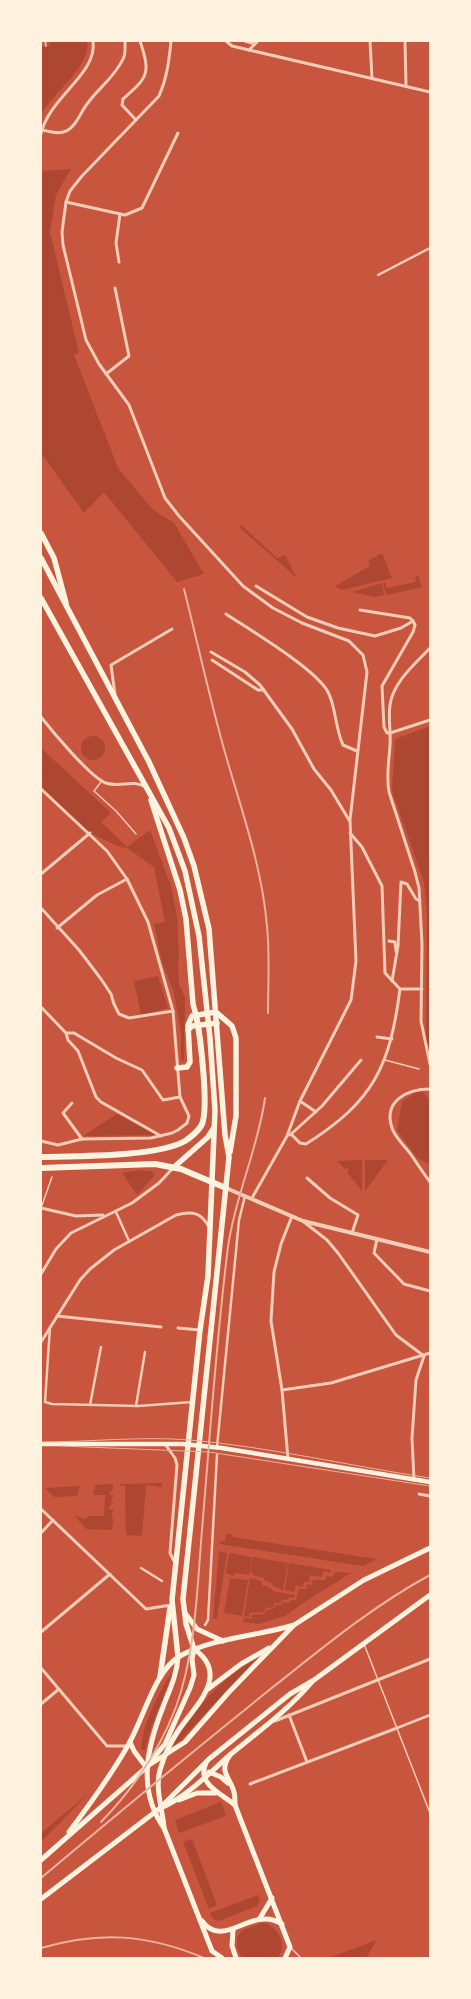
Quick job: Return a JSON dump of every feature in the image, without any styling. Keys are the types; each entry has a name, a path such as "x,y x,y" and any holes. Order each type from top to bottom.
{"highway":[{"path":"41,533 54,558 69,613"},
{"path":"41,558 149,762 184,838 194,866 209,929 229,1157"},
{"path":"41,598 169,828 188,882 199,936 215,1110 213,1128 208,1276 200,1330 172,1602 160,1677"},
{"path":"41,1157 154,1150 175,1145 194,1135 201,1125 205,1104 198,1025 193,1004 186,919 180,890 147,788"},
{"path":"177,1068 187,1067 190,1062 188,1030 189,1019 196,1015 216,1012 232,1026 236,1038 236,1116 229,1157 221,1225 200,1446 183,1600 186,1624 194,1649"},
{"path":"188,1030 192,1026 217,1023"},
{"path":"173,1168 208,1137 213,1128"},
{"path":"41,1168 143,1164 173,1168 226,1188"},
{"path":"172,1602 178,1657"}],"main road":[{"path":"41,1444 165,1444 217,1447 430,1482"},
{"path":"64,1840 108,1778 129,1744 160,1677 178,1657 194,1649 223,1641 269,1633 294,1625 364,1580 430,1548"},
{"path":"41,1899 159,1809 209,1759 290,1694 314,1680 363,1642 430,1595"},
{"path":"185,1613 197,1629 223,1641"},
{"path":"41,1860 147,1766 185,1742 249,1671 294,1625"},
{"path":"222,1958 212,1951 164,1828 158,1789 160,1771 173,1740 207,1690 241,1664 277,1644"},
{"path":"194,1649 206,1657 209,1666 210,1676 207,1690"},
{"path":"147,1766 164,1744 190,1688 194,1675 192,1659 194,1649"},
{"path":"164,1828 155,1815 148,1780 148,1755 154,1729 177,1672 178,1657"},
{"path":"188,1779 210,1773 296,1701 314,1680"},
{"path":"129,1744 137,1756 147,1766"},
{"path":"230,1755 226,1761 225,1768 234,1793 235,1805 283,1925 290,1947 285,1958"},
{"path":"173,1803 204,1775 209,1759"},
{"path":"210,1773 221,1777 230,1784"},
{"path":"204,1775 209,1786 235,1805"},
{"path":"159,1809 198,1793 218,1793"},
{"path":"260,1918 272,1898"},
{"path":"199,1917 205,1925 214,1930 225,1931 260,1918 275,1920 283,1925"},
{"path":"234,1928 232,1946 236,1958"}],"street":[{"path":"93,41 94,51 89,65 56,103 41,132 59,133 67,131 76,122 96,92 115,73 124,58 125,41"},
{"path":"136,120 122,105 123,99 142,82 147,67 140,41"},
{"path":"171,41 165,82 159,96 82,176 70,191 66,202 62,232 65,253 86,340 99,364 129,405 165,498 243,586 273,608 302,623 349,641 363,655 367,678 357,751 350,820 356,961 351,1000 300,1101 287,1136 252,1198"},
{"path":"226,41 232,46 430,92"},
{"path":"245,41 256,42"},
{"path":"370,41 372,78"},
{"path":"405,41 406,86"},
{"path":"249,50 256,42"},
{"path":"66,202 125,215 142,208 178,133"},
{"path":"118,262 116,243 120,214"},
{"path":"378,275 430,248"},
{"path":"106,374 129,356 115,288"},
{"path":"256,586 307,617 338,628 375,636 401,628 414,621"},
{"path":"360,610 410,618 414,621"},
{"path":"226,614 297,662 318,679 328,692 337,732 343,745 357,751"},
{"path":"414,621 415,624 413,632 382,686 384,727 387,733 390,733 430,720"},
{"path":"115,698 111,665 172,629"},
{"path":"430,648 410,669 394,693 390,704 388,786 418,880 420,901 422,989 421,1021 430,1064"},
{"path":"211,652 245,672 260,685 292,728 314,769 331,790 350,820"},
{"path":"212,660 258,690 264,690"},
{"path":"41,717 72,753 102,781 105,783 120,785 133,783 140,784 147,788"},
{"path":"41,789 90,833 107,851 127,879 148,922 173,1011 180,1097 188,1113 187,1123 178,1130 151,1138 82,1139 58,1145 41,1141"},
{"path":"41,874 90,833"},
{"path":"350,833 362,847 382,886 384,967 387,976 400,988 422,989"},
{"path":"57,928 97,895 127,879"},
{"path":"392,981 397,955 401,882 407,884 416,899 420,901"},
{"path":"41,908 57,928 79,950 101,979 111,994 119,1014 129,1018 173,1011"},
{"path":"389,941 394,942 397,955"},
{"path":"291,1134 300,1142 306,1144 361,1099 374,1082 385,1060 392,1039 400,988"},
{"path":"41,1007 66,1033 68,1040 81,1057 96,1097 101,1102 161,1136"},
{"path":"66,1033 74,1033 116,1058 142,1070 163,1100 180,1097"},
{"path":"377,1037 392,1039"},
{"path":"287,1136 316,1112 361,1060"},
{"path":"430,1089 415,1089 402,1096 394,1105 390,1114 392,1129 430,1182"},
{"path":"300,1101 316,1112"},
{"path":"72,1103 62,1113 82,1139"},
{"path":"41,1274 56,1249 65,1238 78,1228 116,1212 144,1195 173,1168"},
{"path":"307,1178 330,1198 358,1215 352,1233"},
{"path":"226,1188 303,1221 430,1252"},
{"path":"217,1447 237,1235 240,1211 245,1195"},
{"path":"41,1208 76,1216 111,1214"},
{"path":"116,1212 130,1242"},
{"path":"41,1342 88,1271 96,1263 176,1215 187,1212 198,1214 202,1216 209,1228"},
{"path":"288,1459 282,1390 271,1321 274,1272 281,1244 292,1216"},
{"path":"303,1221 327,1240 338,1253 396,1335 424,1356"},
{"path":"377,1239 374,1253 404,1284 430,1291"},
{"path":"57,1316 161,1326"},
{"path":"51,1325 45,1402 52,1404 136,1406 193,1402"},
{"path":"178,1328 200,1330"},
{"path":"90,1405 101,1347"},
{"path":"136,1406 145,1352"},
{"path":"282,1390 331,1383 430,1353"},
{"path":"414,1480 412,1438 416,1380 424,1356"},
{"path":"165,1444 175,1458 177,1464 170,1553 175,1564"},
{"path":"205,1625 208,1620 217,1456"},
{"path":"419,1494 430,1496"},
{"path":"41,1509 146,1609 172,1602"},
{"path":"41,1533 53,1520"},
{"path":"141,1568 162,1581"},
{"path":"41,1632 110,1574"},
{"path":"268,1724 430,1659"},
{"path":"41,1668 107,1746 129,1744"},
{"path":"41,1704 59,1689"},
{"path":"289,1715 307,1762"},
{"path":"250,1784 430,1715"}],"lane":[{"path":"102,781 94,792 116,811 136,834"},
{"path":"385,1060 419,1069"},
{"path":"41,1208 52,1177"},
{"path":"363,1642 430,1813"},
{"path":"290,1947 301,1958"}],"shaded area":[{"path":"49,41 87,41 87,50 78,70 46,107 41,115 41,44 42,47 50,45"},
{"path":"71,169 56,195 50,232 79,353 74,355 118,468 153,510 174,523 204,574 177,582 104,492 84,513 41,453 41,171"},
{"path":"241,525 277,558 285,555 297,578 239,527"},
{"path":"382,553 392,578 342,590 335,586 370,566 368,561"},
{"path":"418,576 422,587 386,595 383,583 385,583 387,588 416,582 415,577"},
{"path":"382,583 384,595 374,597 352,592"},
{"path":"430,726 430,1047 426,1041 427,915 424,882 392,791 395,739"},
{"path":"93,736 101,740 105,748 101,756 93,760 85,756 81,748 85,740"},
{"path":"41,748 111,813 101,822 127,847 150,830 171,886 177,916 179,985 185,997 184,1061 181,1060 181,1031 174,993 162,962 154,924 165,922 154,867 127,848 120,847 90,833 41,786"},
{"path":"158,976 168,1008 141,1015 134,981"},
{"path":"417,1091 424,1093 430,1101 430,1164 417,1158 397,1130 402,1102"},
{"path":"117,1114 156,1135 83,1136"},
{"path":"362,1160 362,1191 347,1172 349,1170 347,1168 345,1169 337,1161"},
{"path":"365,1160 388,1160 376,1176 372,1174 376,1177 365,1191"},
{"path":"141,1170 153,1172 154,1176 137,1195 122,1173"},
{"path":"162,1483 162,1487 146,1485 142,1536 126,1535 125,1486 120,1486 120,1484"},
{"path":"113,1484 113,1489 109,1494 113,1495 111,1502 114,1503 109,1506 109,1509 114,1510 111,1515 113,1519 112,1530 86,1529 75,1516 86,1519 87,1516 104,1516 105,1495 93,1495 95,1485"},
{"path":"80,1486 77,1496 54,1497 45,1488"},
{"path":"226,1534 232,1534 232,1537 377,1559 363,1566 220,1544 220,1541 225,1541"},
{"path":"219,1551 227,1553 217,1619 213,1619"},
{"path":"229,1553 252,1557 249,1575 235,1573 234,1576 226,1573"},
{"path":"253,1557 288,1563 283,1590 273,1586 273,1584 264,1580 264,1578 252,1575 253,1573 250,1572"},
{"path":"289,1563 331,1570 331,1573 323,1571 322,1577 310,1575 309,1582 304,1582 303,1587 296,1585 294,1592 285,1590"},
{"path":"335,1572 351,1573 285,1616 259,1624 243,1622 244,1618 251,1619 252,1615 264,1614 267,1610 274,1608 277,1604 282,1605 283,1602 288,1603 292,1600 296,1600 299,1589 306,1589 307,1584 312,1585 313,1580 325,1580 326,1576 332,1577"},
{"path":"230,1578 248,1580 242,1616 224,1613"},
{"path":"250,1578 261,1581 263,1586 268,1586 268,1588 273,1589 272,1591 295,1595 294,1598 290,1597 287,1600 281,1600 281,1603 275,1603 273,1607 266,1608 264,1612 250,1613 249,1617 244,1616"},
{"path":"256,1659 180,1741 173,1746 189,1720 208,1696 231,1676"},
{"path":"174,1669 151,1728 145,1751 141,1749 142,1739 148,1718 163,1687"},
{"path":"88,1794 41,1842 41,1833"},
{"path":"221,1802 226,1816 179,1833 175,1820"},
{"path":"192,1839 217,1905 209,1909 183,1842"},
{"path":"258,1895 260,1900 257,1906 219,1921 213,1919 210,1913"},
{"path":"262,1923 272,1927 280,1936 282,1948 280,1953 277,1958 242,1958 237,1947 237,1937 243,1930"},
{"path":"377,1940 366,1958 328,1958"}],"tram line":[{"path":"41,1442 134,1439 190,1440 250,1447 430,1478"},
{"path":"61,1446 209,1452 430,1486"}],"railway":[{"path":"45,41 46,46"},
{"path":"184,589 226,756 251,840 261,882 268,937 268,1013"},
{"path":"101,1822 135,1783 154,1754 176,1707 188,1664 195,1620 217,1353 228,1247 231,1228 262,1117 265,1098"},
{"path":"41,1878 125,1807 327,1645 387,1601 430,1575"},
{"path":"41,1948 83,1939 103,1937 123,1938 163,1944 204,1958"}]}
